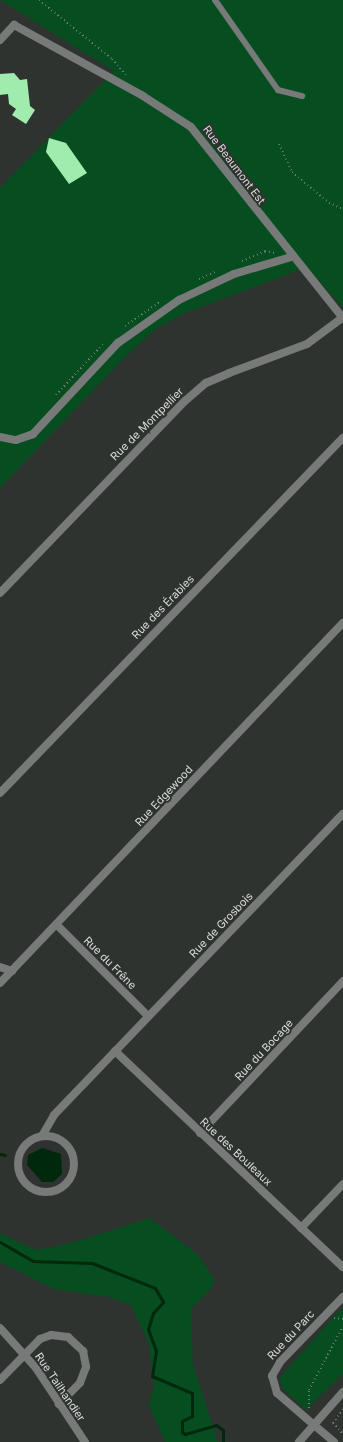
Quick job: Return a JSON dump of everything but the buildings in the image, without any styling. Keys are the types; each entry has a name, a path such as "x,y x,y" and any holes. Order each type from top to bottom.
{"street":[{"name":"Rue Beaumont Est","path":"0,40 14,25 143,96 191,127 291,257 343,318"},
{"path":"0,437 16,440 33,434 101,358 174,303 234,274 291,257"},
{"name":"Rue de Montpellier","path":"0,593 184,401 206,383 307,344 343,318"},
{"name":"Rue des Érables","path":"0,793 343,438"},
{"name":"Rue Edgewood","path":"0,982 57,925 343,623"},
{"name":"Rue de Grosbois","path":"42,1136 54,1115 343,814"},
{"name":"Rue du Frêne","path":"57,925 148,1016"},
{"path":"0,967 12,971"},
{"name":"Rue du Bocage","path":"200,1133 343,982"},
{"name":"Rue des Bouleaux","path":"115,1052 343,1267"},
{"path":"42,1136 60,1139 74,1160 68,1181 50,1192 32,1188 25,1182 18,1163 25,1145 42,1136"},
{"path":"301,1228 343,1184"},
{"name":"Rue du Parc","path":"314,1425 277,1393 273,1372 343,1297"},
{"name":"Rue Tailhandier","path":"0,1328 24,1354 85,1442"},
{"path":"0,1380 40,1339 51,1335 68,1337 80,1347 86,1363 84,1375 59,1404"},
{"path":"299,1442 343,1392"},
{"path":"314,1425 334,1442"}],"lane":[{"path":"215,0 278,90 302,96"}],"path":[{"path":"39,0 112,59 130,80"},
{"path":"279,144 292,172 329,204 343,209"},
{"path":"309,1410 306,1397 343,1326"},
{"path":"343,1409 333,1423 343,1434"}],"shaded area":[{"path":"0,0 343,0 343,308 307,267 185,313 157,328 129,353 0,488 0,188 114,71"},
{"path":"42,1148 61,1154 62,1174 53,1182 42,1182 27,1165 28,1155"},
{"path":"150,1218 198,1255 215,1280 210,1290 191,1309 193,1365 218,1442 165,1442 149,1405 154,1386 149,1344 131,1305 109,1297 54,1289 0,1262 0,1233 36,1250 72,1243"},
{"path":"343,1307 343,1374 306,1410 282,1388 280,1377"}],"waterway":[{"path":"0,1154 5,1155"},
{"path":"0,1242 33,1261 92,1263 155,1288 163,1302 153,1313 148,1329 156,1351 152,1376 192,1393 192,1416 182,1421 182,1432 185,1434 216,1425 223,1430 223,1442"}]}
